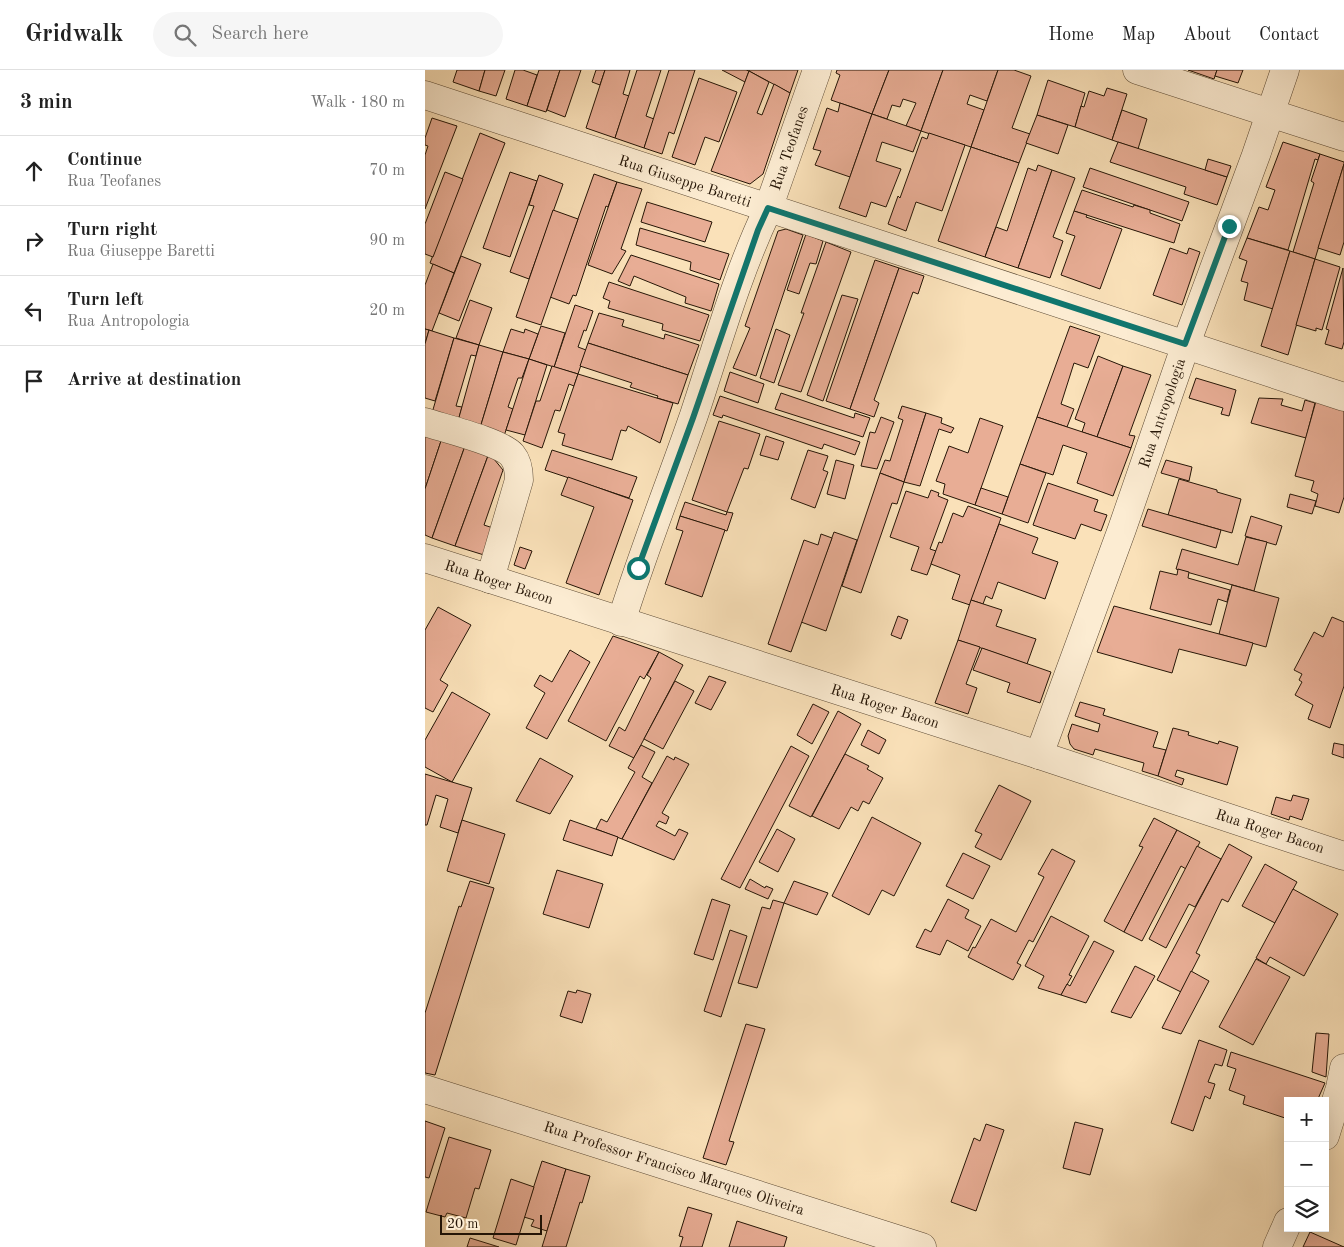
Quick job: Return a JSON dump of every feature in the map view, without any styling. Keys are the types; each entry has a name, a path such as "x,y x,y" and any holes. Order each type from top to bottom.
{"street":[{"name":"Rua Teofanes","path":"621,622 638,568 693,418 741,275 768,208 817,70"},
{"path":"1137,70 1344,137"},
{"name":"Rua Antropologia","path":"1039,755 1122,530 1185,344 1256,155 1285,70"},
{"name":"Rua Giuseppe Baretti","path":"425,95 1344,396"},
{"path":"425,422 497,445 511,454 519,468 519,480 491,579"},
{"name":"Rua Roger Bacon","path":"425,558 1039,755 1344,856"},
{"path":"1329,1123 1344,1068"},
{"name":"Rua Professor Francisco Marques Oliveira","path":"425,1089 922,1247"},
{"path":"1277,1247 1284,1231"}],"building":[{"path":"457,70 485,70 479,91 453,82"},
{"path":"485,70 505,70 496,96 479,91"},
{"path":"515,70 523,70 537,75 527,106 506,99"},
{"path":"539,70 560,70 546,112 527,106"},
{"path":"560,70 581,70 565,117 547,110"},
{"path":"596,70 605,70 600,85 592,82"},
{"path":"605,70 630,70 623,94 629,96 615,138 586,128"},
{"path":"637,70 661,70 646,116 654,119 644,148 615,138"},
{"path":"669,70 695,70 674,134 669,132 662,154 644,148"},
{"path":"722,70 746,70 749,71 745,82"},
{"path":"749,70 798,70 790,93"},
{"path":"837,70 889,70 872,114 831,100 840,75 836,73"},
{"path":"889,70 943,70 921,131 906,126 916,103 903,99 900,107 892,105 887,119 872,114"},
{"path":"943,70 998,70 987,101 970,95 967,104 984,110 971,147 921,131"},
{"path":"998,70 1014,70 1031,76 1012,128 1030,134 1019,163 971,147"},
{"path":"1188,70 1217,70 1214,79"},
{"path":"1217,70 1243,70 1238,83 1215,76"},
{"path":"749,71 769,82 757,113 762,115 774,84 790,93 763,174 750,184 711,171"},
{"path":"699,78 737,92 719,142 705,137 695,165 672,157"},
{"path":"1048,80 1085,93 1075,127 1037,115"},
{"path":"1107,88 1127,94 1112,140 1075,127 1081,106 1084,107 1089,91 1104,96"},
{"path":"840,103 872,114 850,177 815,165 821,151 813,149 827,108 838,112"},
{"path":"1122,110 1147,119 1138,149 1112,140"},
{"path":"872,114 921,131 913,152 882,142 876,161 901,169 886,207 871,202 866,217 839,208"},
{"path":"1037,115 1068,125 1058,154 1026,143"},
{"path":"432,118 457,126 425,209 425,155 428,146 425,145 425,138"},
{"path":"480,133 505,143 454,273 430,263"},
{"path":"929,133 965,145 942,211 916,202 906,231 888,224 898,196 900,198 922,137 927,139"},
{"path":"1118,142 1227,177 1217,205 1184,194 1186,187 1110,162"},
{"path":"1283,142 1320,154 1318,160 1315,159 1288,250 1247,238 1259,207 1268,210 1275,190 1266,187"},
{"path":"971,147 1019,163 985,257 938,241"},
{"path":"1320,154 1344,162 1344,164 1315,259 1293,252 1314,183 1311,181"},
{"path":"1208,159 1231,166 1227,177 1205,170"},
{"path":"1344,164 1344,242 1340,255 1318,248"},
{"path":"1038,165 1052,170 1018,268 985,257 996,227 1007,231 1028,168 1036,171"},
{"path":"1090,168 1189,202 1182,221 1083,187"},
{"path":"1052,170 1075,178 1053,237 1063,241 1050,278 1018,268"},
{"path":"445,172 463,179 433,257 425,254 425,224"},
{"path":"510,172 537,181 510,257 483,248"},
{"path":"594,174 617,182 608,207 606,206 576,296 573,295 569,304 550,297"},
{"path":"539,175 563,184 529,279 510,272 534,206 529,205"},
{"path":"617,182 642,189 621,249 626,251 612,274 588,265"},
{"path":"1082,190 1133,207 1134,205 1150,210 1150,213 1180,224 1174,243 1074,211"},
{"path":"647,202 712,222 705,242 641,222"},
{"path":"553,210 578,219 541,325 516,317"},
{"path":"1074,211 1122,229 1100,289 1061,275 1075,236 1066,233"},
{"path":"640,228 729,254 720,280 690,270 691,262 636,245"},
{"path":"786,229 803,235 756,376 733,368 750,328 745,326 778,231"},
{"path":"806,234 823,241 816,264 810,263 799,294 787,290"},
{"path":"1247,238 1290,251 1273,309 1244,300 1248,283 1241,281 1247,261 1239,258"},
{"path":"826,242 851,252 801,392 778,385 804,313 801,313"},
{"path":"1170,248 1187,254 1189,248 1200,252 1182,305 1153,295"},
{"path":"1290,251 1315,259 1288,355 1261,346"},
{"path":"631,255 719,284 711,311 685,303 686,297 634,276 630,286 618,281"},
{"path":"461,256 481,264 459,321 439,313"},
{"path":"1315,259 1340,267 1322,330 1316,328 1316,331 1296,325"},
{"path":"875,260 899,268 850,409 826,401"},
{"path":"433,264 454,273 432,331 425,329 425,285"},
{"path":"899,268 924,276 918,294 913,292 874,400 879,403 874,417 850,409"},
{"path":"1343,268 1344,342 1342,349 1325,344 1329,330 1326,329"},
{"path":"609,282 709,315 700,341 662,330 663,324 608,308 610,301 603,298"},
{"path":"842,295 858,299 823,401 807,395"},
{"path":"470,300 492,308 479,345 456,338"},
{"path":"575,305 593,311 578,347 586,350 578,374 554,367"},
{"path":"599,313 624,320 622,326 664,339 665,334 699,345 688,375 588,343"},
{"path":"541,326 565,333 554,367 529,359"},
{"path":"1070,326 1100,336 1088,368 1074,363 1061,404 1074,409 1067,427 1037,417"},
{"path":"425,329 429,330 425,344"},
{"path":"511,329 524,333 525,329 538,334 529,359 503,352"},
{"path":"776,329 790,335 774,383 760,378"},
{"path":"429,330 454,338 435,401 425,398 425,344"},
{"path":"454,338 479,345 476,356 471,355 456,406 462,407 458,421 432,413"},
{"path":"588,343 688,375 678,404 630,387 632,383 580,366"},
{"path":"479,345 503,352 480,428 458,421"},
{"path":"503,352 529,359 522,378 518,378 508,407 513,409 504,436 480,428"},
{"path":"1098,356 1123,366 1097,437 1082,432 1085,423 1075,419"},
{"path":"529,359 547,365 525,435 506,430"},
{"path":"552,366 578,374 574,386 569,384 560,411 555,410 542,448 523,441 536,401 540,401"},
{"path":"1123,366 1151,375 1129,435 1135,436 1131,448 1097,437"},
{"path":"730,372 764,384 758,403 724,391"},
{"path":"578,374 673,403 660,443 628,426 626,431 621,430 612,460 562,445 565,434 558,432"},
{"path":"1196,378 1236,390 1229,416 1221,414 1223,408 1189,398"},
{"path":"781,393 854,418 855,413 870,418 863,437 775,409"},
{"path":"720,396 860,442 855,455 824,444 822,449 723,415 722,418 713,415"},
{"path":"1259,398 1283,399 1281,405 1302,411 1305,400 1315,403 1306,438 1251,423"},
{"path":"1316,401 1344,410 1344,497 1339,513 1315,506 1318,494 1311,491 1314,481 1295,476"},
{"path":"902,406 926,413 904,482 880,473 885,460 890,461 903,420 898,418"},
{"path":"926,413 942,418 941,423 954,428 951,433 939,429 920,486 904,482"},
{"path":"881,417 894,422 877,469 861,466 870,432 875,433"},
{"path":"1037,417 1131,448 1113,496 1077,483 1087,453 1063,445 1053,475 1020,464"},
{"path":"980,418 1003,426 975,505 943,494 945,484 936,481 949,446 968,453"},
{"path":"719,421 760,434 748,469 744,468 727,512 692,500"},
{"path":"425,433 442,438 425,489"},
{"path":"766,436 784,442 778,460 760,455"},
{"path":"442,438 465,446 432,538 425,535 425,489"},
{"path":"465,446 489,453 455,546 432,538"},
{"path":"552,450 637,477 629,498 545,470"},
{"path":"808,450 828,456 823,470 828,472 815,508 791,499"},
{"path":"489,453 503,470 484,525 493,528 484,555 455,546"},
{"path":"836,460 854,465 845,499 827,494"},
{"path":"1166,460 1192,467 1189,481 1161,473"},
{"path":"1020,464 1046,473 1028,523 1002,514"},
{"path":"880,473 904,482 897,504 892,503 861,593 842,586"},
{"path":"568,477 633,500 599,595 566,583 594,507 561,495"},
{"path":"1179,479 1241,499 1232,533 1168,515"},
{"path":"1048,483 1098,500 1094,511 1107,515 1101,531 1081,524 1075,539 1033,525"},
{"path":"981,488 1008,497 1002,514 975,505"},
{"path":"931,490 939,493 938,496 948,500 930,549 936,551 927,575 911,570 919,547 890,537 906,491 928,498"},
{"path":"1290,494 1316,501 1312,514 1287,507"},
{"path":"685,502 726,515 727,512 733,513 727,531 680,516"},
{"path":"968,506 1001,518 970,605 952,599 960,575 931,564 939,542 942,543 953,513 963,517"},
{"path":"1148,509 1221,530 1216,548 1142,526"},
{"path":"680,516 725,530 702,597 665,584 683,531 676,529"},
{"path":"1251,516 1282,526 1276,545 1245,536"},
{"path":"999,524 1038,538 1032,553 1058,562 1045,599 998,582 992,599 986,596 983,604 971,600"},
{"path":"834,532 857,540 826,631 801,622"},
{"path":"821,534 832,538 791,652 768,644 804,540 818,545"},
{"path":"1246,537 1267,542 1254,591 1176,569 1182,549 1238,565"},
{"path":"520,547 532,551 525,569 514,565"},
{"path":"1178,569 1189,572 1188,578 1230,590 1227,602 1218,599 1211,625 1150,609 1160,571 1177,575"},
{"path":"1232,585 1279,598 1266,647 1219,634"},
{"path":"971,600 1002,610 996,626 1036,639 1027,664 958,640"},
{"path":"1114,606 1253,643 1246,666 1179,649 1172,673 1097,652"},
{"path":"438,607 471,625 440,680 448,685 433,712 425,708 425,630"},
{"path":"898,616 908,620 901,639 891,635"},
{"path":"1332,617 1344,622 1344,686 1330,728 1308,719 1313,705 1295,695 1302,682 1299,680 1302,674 1294,670 1314,632 1323,637"},
{"path":"613,636 659,652 644,679 640,676 606,741 568,721"},
{"path":"958,640 980,647 966,684 977,688 968,714 935,703"},
{"path":"982,648 1051,672 1040,703 1007,692 1010,683 973,670"},
{"path":"570,650 590,662 547,739 526,728 545,693 534,686 540,675 552,682"},
{"path":"659,652 683,665 634,758 609,746 619,727 625,731 651,678 647,675"},
{"path":"709,676 726,682 711,710 695,703"},
{"path":"675,681 694,691 663,749 644,739"},
{"path":"452,692 490,714 452,782 425,767 425,740"},
{"path":"1080,702 1105,709 1103,715 1158,732 1153,747 1166,750 1158,776 1142,771 1144,763 1095,749 1093,755 1074,749 1070,744 1068,736 1072,724 1098,732 1100,724 1075,716"},
{"path":"813,704 829,712 812,744 797,735"},
{"path":"838,711 861,724 811,817 789,806"},
{"path":"1173,728 1189,732 1188,735 1218,744 1219,741 1238,747 1227,785 1177,770 1175,776 1184,779 1182,785 1158,776"},
{"path":"868,730 886,740 879,754 861,745"},
{"path":"1334,743 1344,745 1344,758 1332,754"},
{"path":"641,745 655,752 642,777 652,783 622,839 596,829 601,819 607,822 635,772 628,768"},
{"path":"791,746 809,756 740,888 721,879"},
{"path":"845,754 869,766 867,769 883,778 869,804 863,801 858,811 851,807 839,829 812,816"},
{"path":"667,756 674,760 675,757 689,764 662,813 669,817 666,824 659,821 656,826 675,836 679,829 688,833 674,860 622,839"},
{"path":"540,758 573,776 550,814 516,801"},
{"path":"425,774 472,788 458,833 440,827 448,799 436,795 427,825 425,825"},
{"path":"999,785 1031,801 1001,860 975,847 982,834 975,831"},
{"path":"1293,795 1309,799 1302,820 1290,816 1289,820 1271,814 1276,797 1291,801"},
{"path":"872,817 921,843 894,896 882,890 869,915 832,896"},
{"path":"1154,818 1177,830 1124,932 1104,921 1143,847 1139,846"},
{"path":"462,820 505,834 489,884 447,871"},
{"path":"570,820 618,837 612,856 563,840"},
{"path":"777,829 795,839 778,872 759,862"},
{"path":"1177,830 1200,842 1186,869 1181,866 1142,941 1124,932"},
{"path":"1229,844 1252,857 1228,902 1222,899 1196,953 1200,955 1181,992 1157,980"},
{"path":"1197,846 1221,859 1195,907 1189,904 1166,948 1149,939"},
{"path":"1052,849 1075,861 1033,942 1029,940 1017,963 1021,965 1013,980 968,957 991,919 1016,932 1044,877 1038,874"},
{"path":"963,853 990,866 973,899 946,886"},
{"path":"1265,864 1297,882 1275,923 1242,906"},
{"path":"557,870 603,884 589,928 543,914"},
{"path":"750,879 765,888 766,886 773,889 768,899 745,889"},
{"path":"470,881 494,888 435,1075 425,1073 425,1013 459,906 461,907"},
{"path":"794,881 828,893 817,915 784,903"},
{"path":"1293,889 1338,914 1304,976 1270,957 1266,964 1256,958"},
{"path":"712,899 730,905 713,960 694,954"},
{"path":"948,899 969,910 965,918 981,926 968,951 947,940 940,955 916,947 925,929 931,932"},
{"path":"773,900 784,903 757,988 738,983 762,907 770,909"},
{"path":"1051,916 1089,936 1069,975 1072,976 1061,995 1038,988 1044,976 1025,966"},
{"path":"730,930 747,936 721,1017 704,1011"},
{"path":"1094,941 1114,951 1086,1003 1061,995 1067,984 1070,986"},
{"path":"1256,959 1290,977 1253,1045 1219,1027"},
{"path":"1135,966 1155,976 1131,1018 1111,1012"},
{"path":"1191,971 1209,981 1181,1034 1162,1028"},
{"path":"577,990 591,994 582,1023 560,1016 568,991 576,993"},
{"path":"746,1024 765,1029 729,1141 734,1142 726,1165 703,1158"},
{"path":"1316,1033 1329,1034 1326,1077 1312,1072"},
{"path":"1199,1040 1227,1050 1222,1066 1215,1064 1208,1082 1215,1084 1210,1099 1205,1096 1193,1131 1171,1123"},
{"path":"1231,1052 1325,1083 1319,1097 1284,1097 1284,1118 1243,1104 1245,1096 1229,1090 1236,1069 1227,1066"},
{"path":"425,1121 445,1128 429,1178 425,1177"},
{"path":"1075,1122 1103,1129 1090,1175 1063,1168"},
{"path":"986,1124 1004,1130 976,1211 951,1202 974,1138 980,1141"},
{"path":"449,1137 491,1150 479,1189 475,1188 466,1218 447,1213 445,1217 426,1212"},
{"path":"542,1161 566,1169 547,1231 531,1226 534,1220 524,1217"},
{"path":"566,1169 590,1176 582,1203 580,1202 566,1247 542,1247"},
{"path":"511,1179 534,1187 516,1245 493,1238"},
{"path":"688,1207 712,1214 702,1247 680,1247 683,1237 679,1236"},
{"path":"737,1221 787,1237 784,1247 729,1247"},
{"path":"1310,1232 1344,1247 1303,1247"},
{"path":"470,1238 499,1247 467,1247"}],"route":[{"path":"638,568 693,418 738,285 768,208 1185,344 1229,226"}]}
